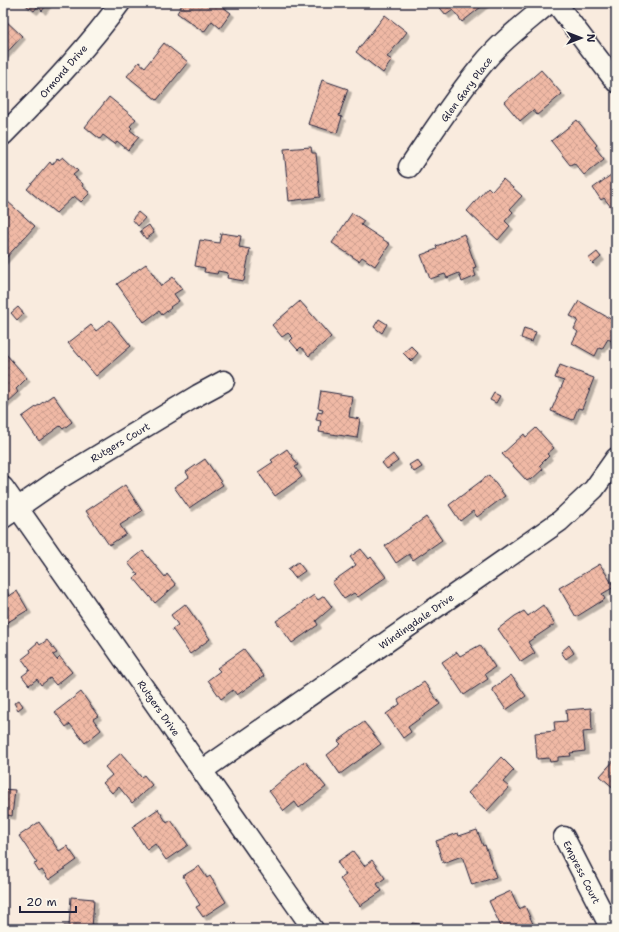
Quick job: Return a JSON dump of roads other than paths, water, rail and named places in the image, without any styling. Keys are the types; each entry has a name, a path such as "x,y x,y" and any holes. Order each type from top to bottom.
{"street":[{"name":"Ormond Drive","path":"3,135 45,92 120,3"},
{"name":"Glen Gary Place","path":"409,167 460,93 483,64 507,39 549,3"},
{"path":"556,3 616,82"},
{"name":"Rutgers Court","path":"10,513 59,479 198,395 224,381"},
{"name":"Windingdale Drive","path":"203,770 560,521 594,489 616,458"},
{"name":"Rutgers Drive","path":"3,488 10,513 203,770 313,929"},
{"name":"Empress Court","path":"564,837 611,929"}]}
